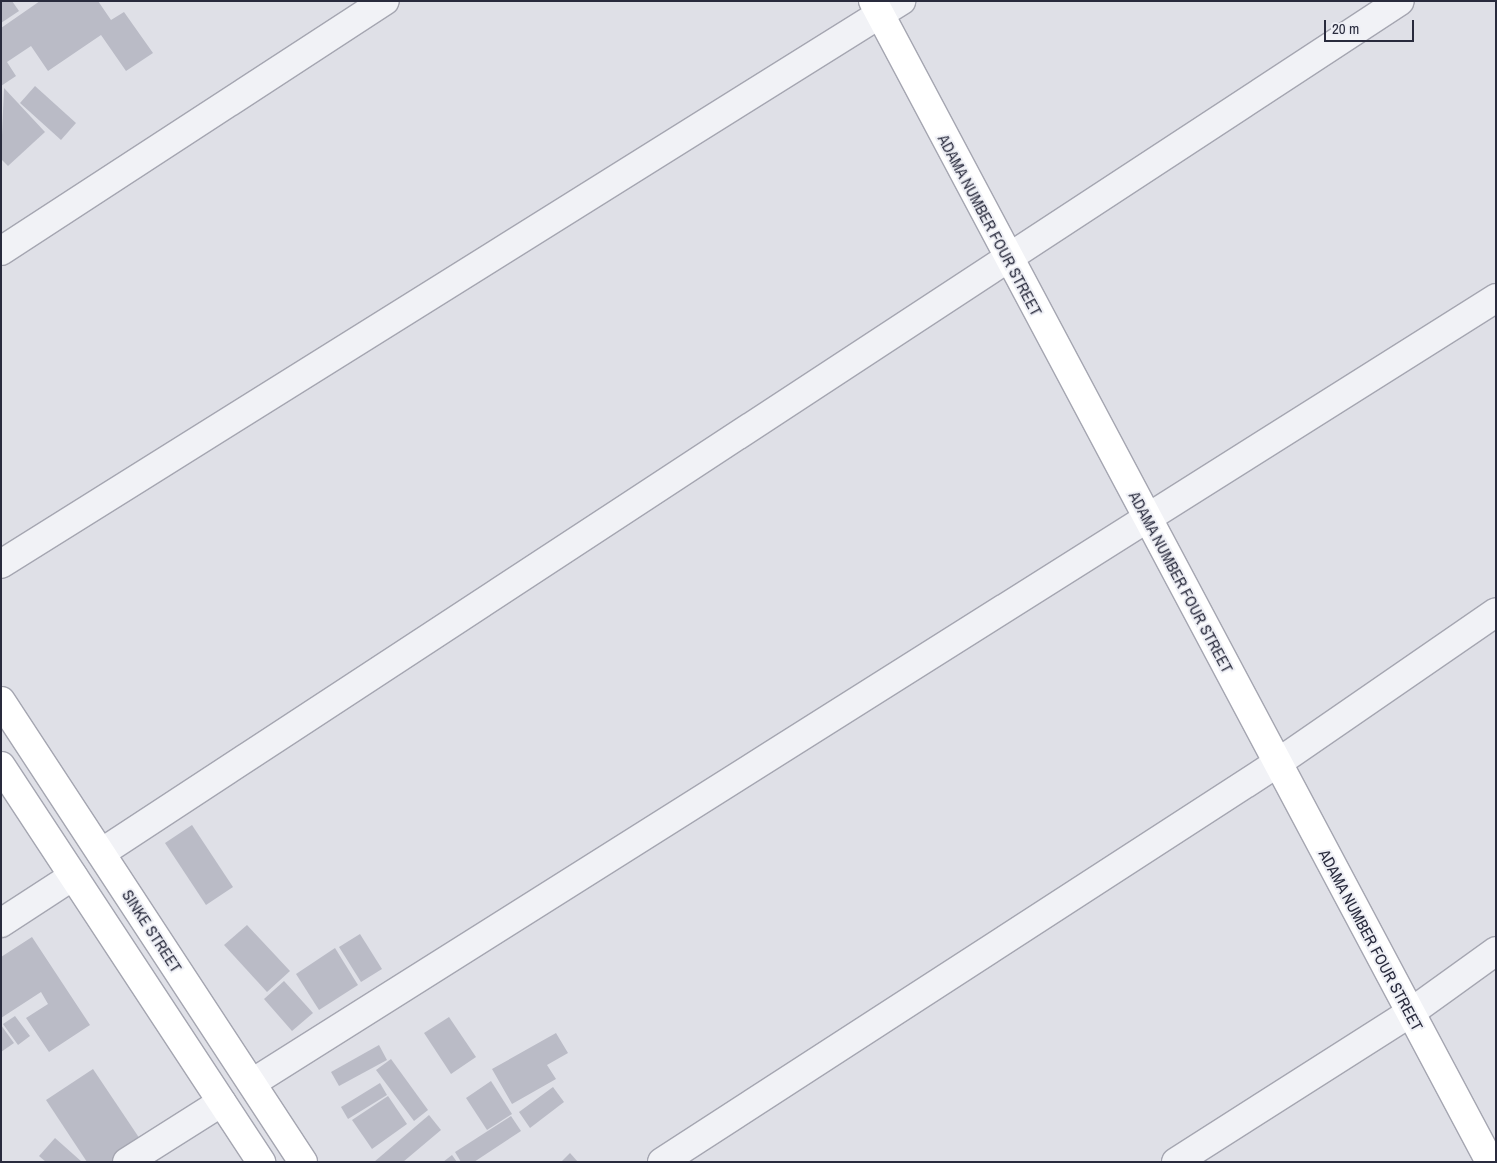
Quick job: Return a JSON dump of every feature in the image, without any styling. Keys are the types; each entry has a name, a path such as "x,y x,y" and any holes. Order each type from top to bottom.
{"street":[{"path":"1,251 385,1"},
{"path":"101,853 1400,1"},
{"path":"1,564 885,6"},
{"name":"ADAMA NUMBER FOUR STREET","path":"885,6 1007,258 1148,517 1276,764 1490,1162"},
{"path":"252,1083 1496,298"},
{"path":"662,1162 1276,764 1496,612"},
{"name":"SINKE STREET","path":"1,701 303,1162"},
{"path":"1,766 261,1162"},
{"path":"1,923 74,876"},
{"path":"1176,1162 1410,1013 1496,951"},
{"path":"127,1162 222,1102"}],"building":[{"path":"1,1 12,1 19,11 1,23"},
{"path":"40,1 98,1 111,20 124,12 153,53 126,71 101,35 48,71 31,46 7,62 16,76 1,86 1,28"},
{"path":"35,86 76,123 61,140 20,103"},
{"path":"4,88 45,132 8,166 1,159"},
{"path":"192,825 233,887 206,905 165,843"},
{"path":"247,925 290,971 267,992 224,945"},
{"path":"360,934 382,969 361,982 339,947"},
{"path":"32,937 90,1025 49,1052 26,1018 48,1004 41,992 1,1018 1,957"},
{"path":"335,948 358,985 319,1010 296,974"},
{"path":"284,981 313,1013 292,1031 264,999"},
{"path":"15,1016 30,1036 18,1045 3,1024"},
{"path":"449,1017 476,1057 451,1074 424,1033"},
{"path":"1,1025 14,1043 1,1052"},
{"path":"556,1033 568,1053 547,1065 556,1079 512,1104 492,1069"},
{"path":"379,1045 387,1060 339,1086 331,1072"},
{"path":"391,1059 428,1110 414,1121 376,1070"},
{"path":"93,1069 148,1151 132,1162 87,1162 46,1100"},
{"path":"491,1081 512,1114 487,1130 466,1098"},
{"path":"380,1083 387,1095 348,1119 341,1107"},
{"path":"553,1087 564,1102 530,1128 519,1112"},
{"path":"388,1096 407,1124 372,1149 352,1120"},
{"path":"429,1115 441,1130 403,1162 374,1162"},
{"path":"511,1116 521,1131 474,1162 461,1162 455,1152"},
{"path":"55,1138 82,1162 46,1162 39,1156"},
{"path":"570,1153 578,1162 561,1162"},
{"path":"452,1155 457,1162 443,1162"}]}
